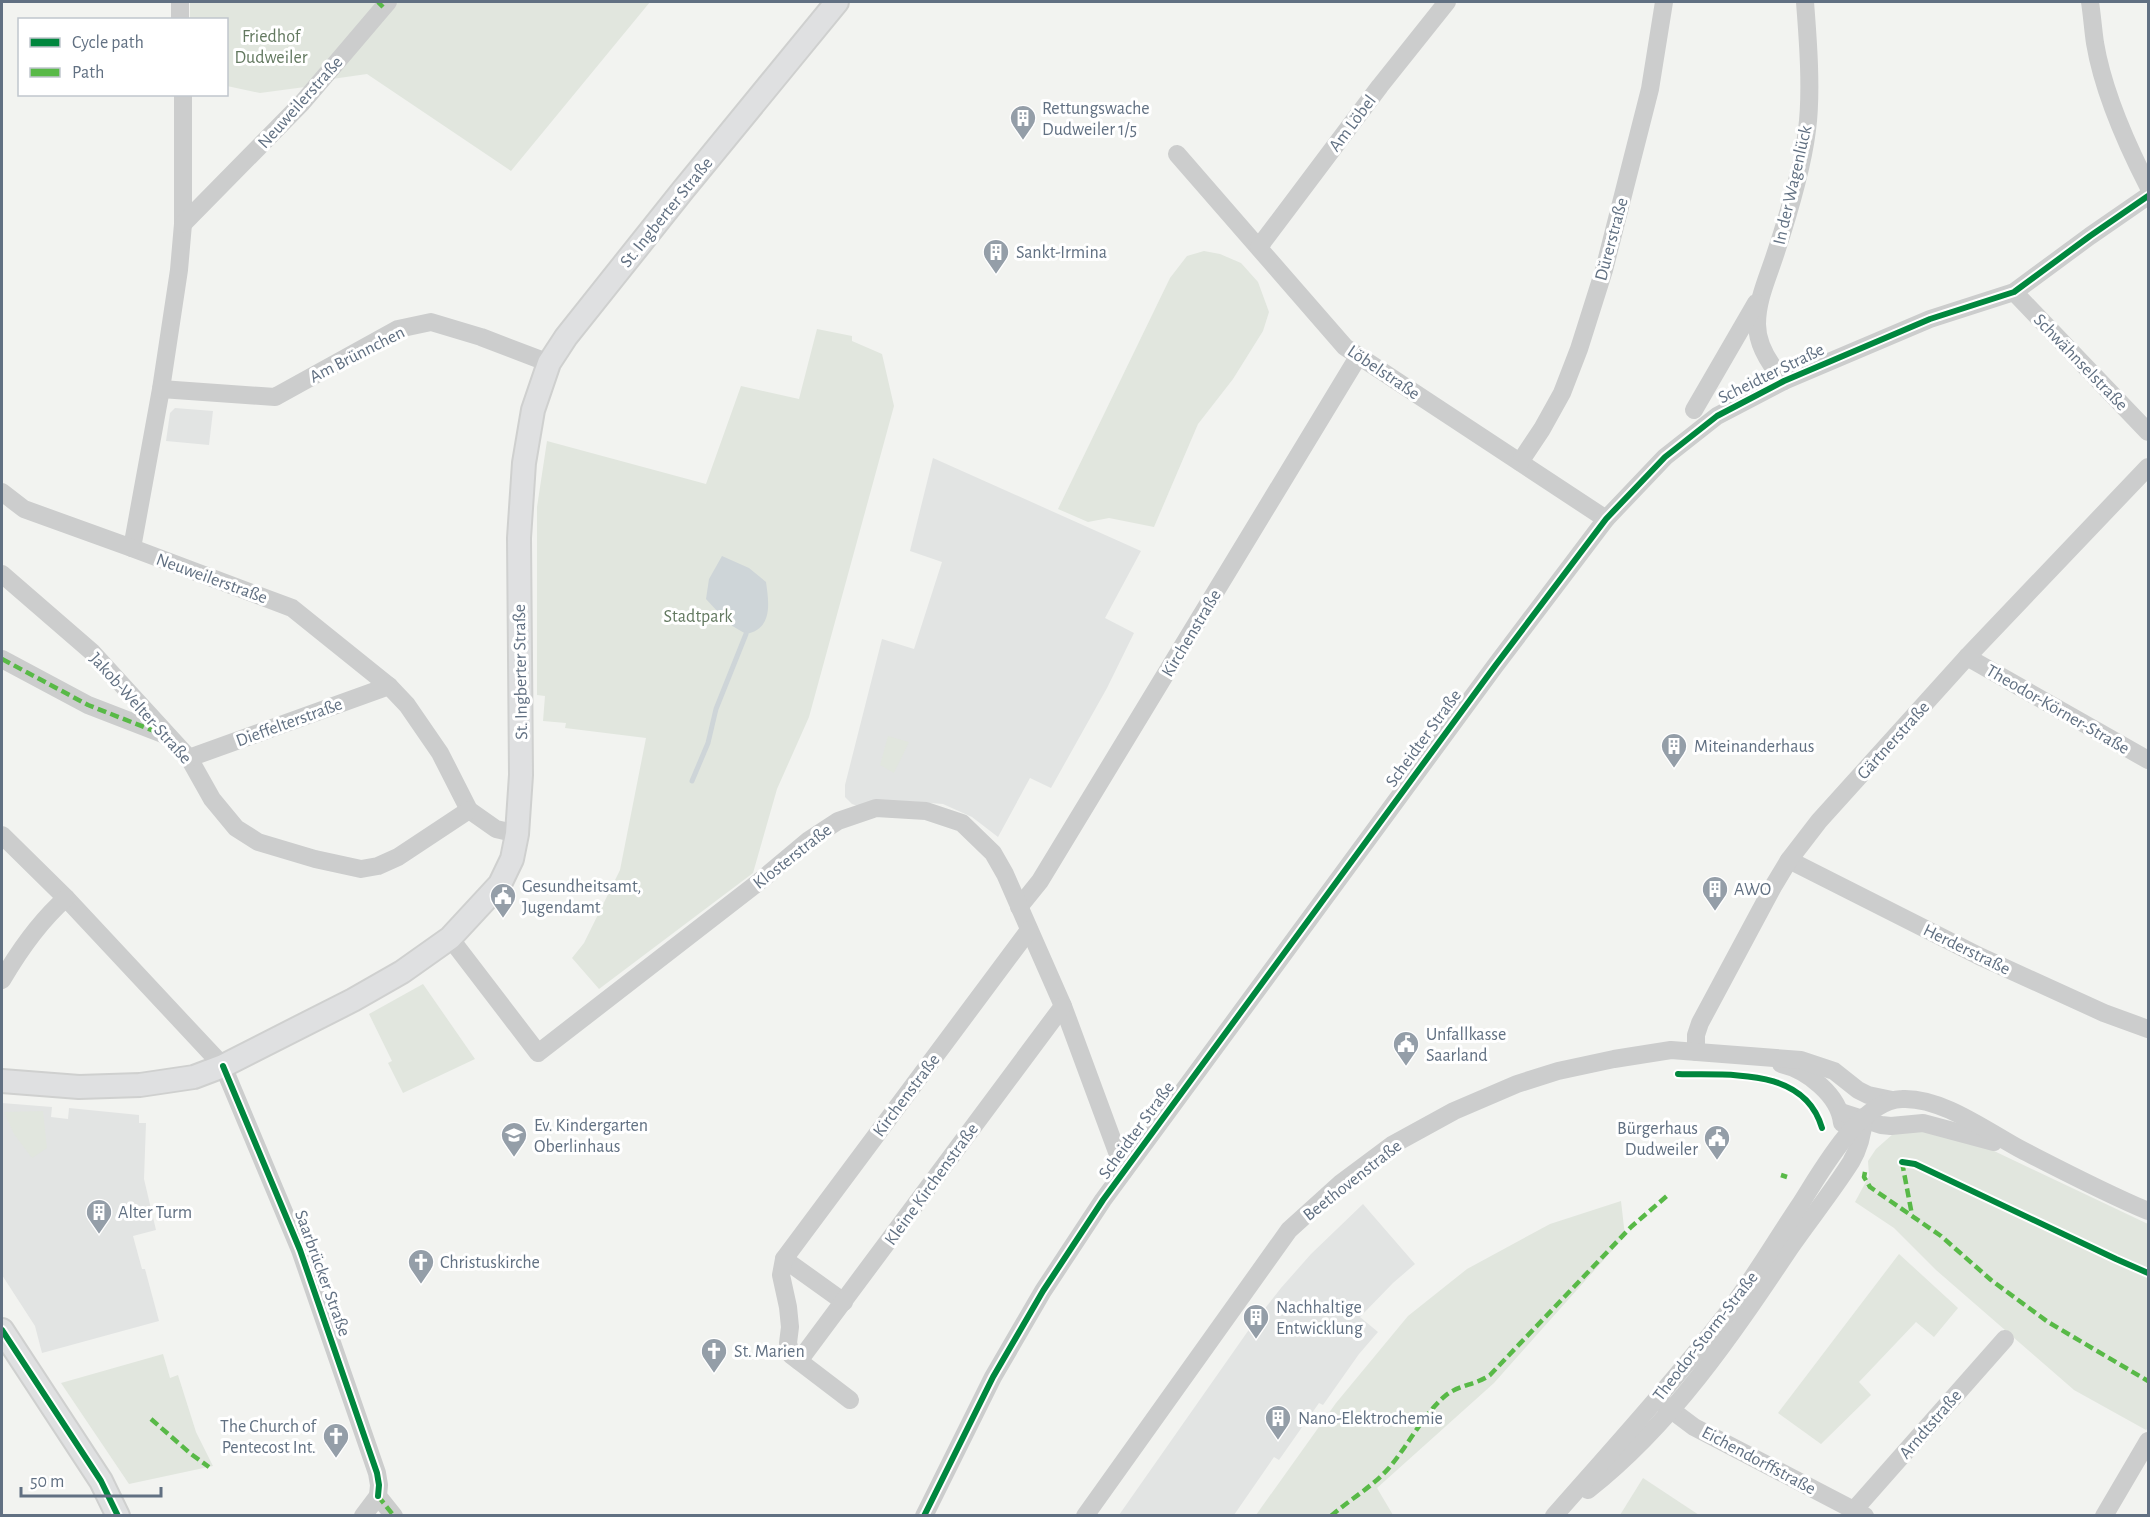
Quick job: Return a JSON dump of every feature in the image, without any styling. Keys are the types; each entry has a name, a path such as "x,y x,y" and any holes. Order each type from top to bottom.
{"main road":[{"name":"St. Ingberter Straße","path":"2,1081 79,1087 140,1085 194,1077 223,1066 382,983 426,957 450,938 500,884 512,860 517,834 521,775 519,538 521,492 533,410 549,363 566,337 683,190 837,2"},
{"path":"2,1330 101,1481 118,1515"}],"street":[{"path":"180,2 180,18"},
{"name":"Neuweilerstraße","path":"183,224 302,103 388,2"},
{"name":"Am Löbel","path":"1259,247 1380,86 1447,2"},
{"name":"Dürerstraße","path":"1520,462 1562,393 1579,349 1604,270 1650,89 1664,2"},
{"name":"In der Wagenlück","path":"1784,381 1771,365 1762,348 1757,325 1761,294 1790,207 1807,129 1805,2"},
{"path":"2090,2 2095,45 2111,101 2136,163 2148,186"},
{"path":"132,548 161,389 179,270 183,224 183,96"},
{"name":"Löbelstraße","path":"1177,154 1345,347 1606,519"},
{"name":"Scheidter Straße","path":"924,1515 993,1377 1037,1301 1124,1171 1488,675 1606,519 1665,458 1717,416 1784,381 1930,319 2014,292 2148,196"},
{"name":"Schwähnselstraße","path":"2014,292 2148,432"},
{"name":"In der Wagenlück","path":"1694,410 1761,294"},
{"name":"Am Brünnchen","path":"161,389 275,397 398,329 431,322 481,337 549,363"},
{"name":"Kirchenstraße","path":"1019,907 1040,881 1358,357"},
{"name":"Gärtnerstraße","path":"1696,1052 1696,1035 1700,1023 1789,860 1819,822 1967,657 2148,466"},
{"name":"Neuweilerstraße","path":"2,492 24,509 291,608 389,686 407,705 440,753 469,810 496,829 517,834"},
{"name":"Jakob-Welter-Straße","path":"2,574 92,652 189,758 212,799 236,828 258,842 315,859 361,869 378,866 398,857 469,810"},
{"name":"Theodor-Körner-Straße","path":"1967,657 2148,760"},
{"path":"2,659 88,705 167,736"},
{"name":"Dieffelterstraße","path":"189,758 389,686"},
{"name":"Klosterstraße","path":"450,938 538,1053 760,881 809,840 838,821 863,811 891,808 926,810 962,823 993,853 1005,874 1063,1006 1124,1171"},
{"name":"Saarbrücker Straße","path":"2,836 66,898 223,1066 300,1250 376,1473 379,1485 378,1496"},
{"name":"Herderstraße","path":"1789,860 1979,956 2104,1013 2148,1029"},
{"path":"2,980 43,922 66,898"},
{"name":"Kirchenstraße","path":"784,1259 1029,930"},
{"name":"Kleine Kirchenstraße","path":"799,1361 1063,1006"},
{"name":"Beethovenstraße","path":"1085,1515 1288,1230 1341,1184 1392,1145 1454,1111 1517,1084 1558,1071 1671,1050 1790,1058 1815,1063 1834,1071 1868,1095 1892,1100 1902,1098 1920,1100 1942,1107 2022,1150 2148,1211"},
{"name":"Beethovenstraße","path":"1752,1057 1791,1066 1812,1078 1841,1112 1881,1125 1923,1123 2022,1150"},
{"path":"1851,1162 1859,1149 1864,1119 1864,1107 1858,1090"},
{"path":"1864,1119 1881,1105 1892,1100"},
{"path":"1833,1150 1842,1123 1841,1112"},
{"name":"Theodor-Storm-Straße","path":"1555,1515 1657,1399 1742,1293 1813,1185 1833,1150 1864,1119"},
{"path":"1851,1162 1878,1132 1891,1126"},
{"name":"Theodor-Storm-Straße","path":"1555,1515 1617,1467 1671,1411 1748,1312 1851,1162"},
{"path":"844,1302 784,1259 781,1275 788,1307 790,1327 788,1343 791,1355 850,1400"},
{"name":"Arndtstraße","path":"1859,1513 2005,1339"},
{"name":"Eichendorffstraße","path":"1657,1399 1694,1426 1859,1513"},
{"path":"2104,1515 2148,1441"},
{"path":"363,1515 378,1496 394,1515"}],"shaded area":[{"path":"175,408 213,411 209,445 166,441 170,413"},
{"path":"933,458 1141,551 1105,618 1134,633 1107,688 1051,788 1030,778 998,837 972,817 943,804 905,801 858,806 845,797 845,785 882,639 914,649 942,562 910,551"},
{"path":"722,556 749,568 766,582 767,614 761,627 755,631 746,634 729,624 706,599 709,579"},
{"path":"2,1103 52,1107 51,1117 68,1119 69,1108 139,1115 139,1123 146,1123 144,1179 156,1230 133,1236 142,1269 145,1269 159,1321 42,1353 35,1326 2,1275"},
{"path":"1363,1204 1415,1264 1360,1317 1378,1332 1359,1354 1323,1405 1319,1403 1279,1460 1274,1457 1234,1515 1119,1515 1255,1321 1311,1254"}],"green space":[{"name":"Friedhof Dudweiler","path":"190,2 650,2 511,171 367,74 332,79 305,87 260,93 228,86 228,18 190,18"},
{"path":"1204,251 1220,254 1241,263 1258,282 1269,312 1263,331 1233,379 1198,424 1154,527 1109,518 1088,522 1058,509 1170,278 1187,256"},
{"name":"Stadtpark","path":"817,329 852,336 852,341 882,354 894,406 809,717 777,789 753,873 599,989 572,958 584,943 620,870 646,738 565,728 566,723 543,721 545,696 537,695 537,507 547,441 706,484 741,386 799,399"},
{"path":"888,736 909,742 894,773 880,765"},
{"path":"423,984 475,1059 403,1093 388,1063 392,1061 369,1014"},
{"path":"43,1111 47,1148 32,1158 14,1134 4,1112"},
{"path":"1919,1130 1992,1150 2148,1224 2148,1428 2146,1430 2074,1390 1936,1270 1894,1228 1855,1202 1869,1176 1868,1161 1876,1149 1893,1134"},
{"path":"1621,1201 1625,1236 1494,1383 1377,1488 1393,1515 1256,1515 1336,1403 1408,1316 1467,1269 1550,1224"},
{"path":"1899,1254 1958,1308 1934,1337 1916,1322 1859,1382 1871,1395 1821,1444 1778,1413"},
{"path":"163,1354 170,1378 178,1375 196,1432 213,1466 129,1484 61,1383"},
{"path":"1643,1478 1699,1515 1620,1515"}],"waterway":[{"path":"692,781 708,743 716,709 746,634"}],"marked path":[{"path":"378,2 383,7"},
{"path":"2,659 88,705 167,736"},
{"path":"1902,1162 1912,1215"},
{"path":"1865,1172 1864,1177 1870,1187 1941,1236 1991,1280 2048,1322 2148,1381"},
{"path":"1781,1175 1787,1177"},
{"path":"1331,1516 1388,1469 1429,1413 1445,1396 1490,1375 1631,1227 1668,1195"},
{"path":"151,1419 209,1467"},
{"path":"378,1496 394,1516"}],"cycle path":[{"path":"924,1516 993,1377 1043,1291 1103,1200 1495,666 1606,519 1665,457 1717,416 1784,381 1930,319 2014,292 2148,196"},
{"path":"223,1066 300,1250 377,1473 378,1496"},
{"path":"1678,1074 1762,1078 1782,1084 1799,1094 1813,1108 1822,1128"},
{"path":"1902,1162 1915,1164 2148,1273"},
{"path":"2,1330 101,1481 118,1516"}],"place":[{"name":"Rettungswache Dudweiler 1/5","path":"1023,141"},
{"name":"Sankt-Irmina","path":"996,275"},
{"name":"Miteinanderhaus","path":"1674,769"},
{"name":"AWO","path":"1715,912"},
{"name":"Gesundheitsamt, Jugendamt","path":"503,919"},
{"name":"Unfallkasse Saarland","path":"1406,1067"},
{"name":"Ev. Kindergarten Oberlinhaus","path":"514,1158"},
{"name":"Bürgerhaus Dudweiler","path":"1717,1161"},
{"name":"Alter Turm","path":"99,1235"},
{"name":"Christuskirche","path":"421,1285"},
{"name":"Nachhaltige Entwicklung","path":"1256,1340"},
{"name":"St. Marien","path":"714,1374"},
{"name":"Nano-Elektrochemie","path":"1278,1441"},
{"name":"The Church of Pentecost Int.","path":"336,1459"}]}
